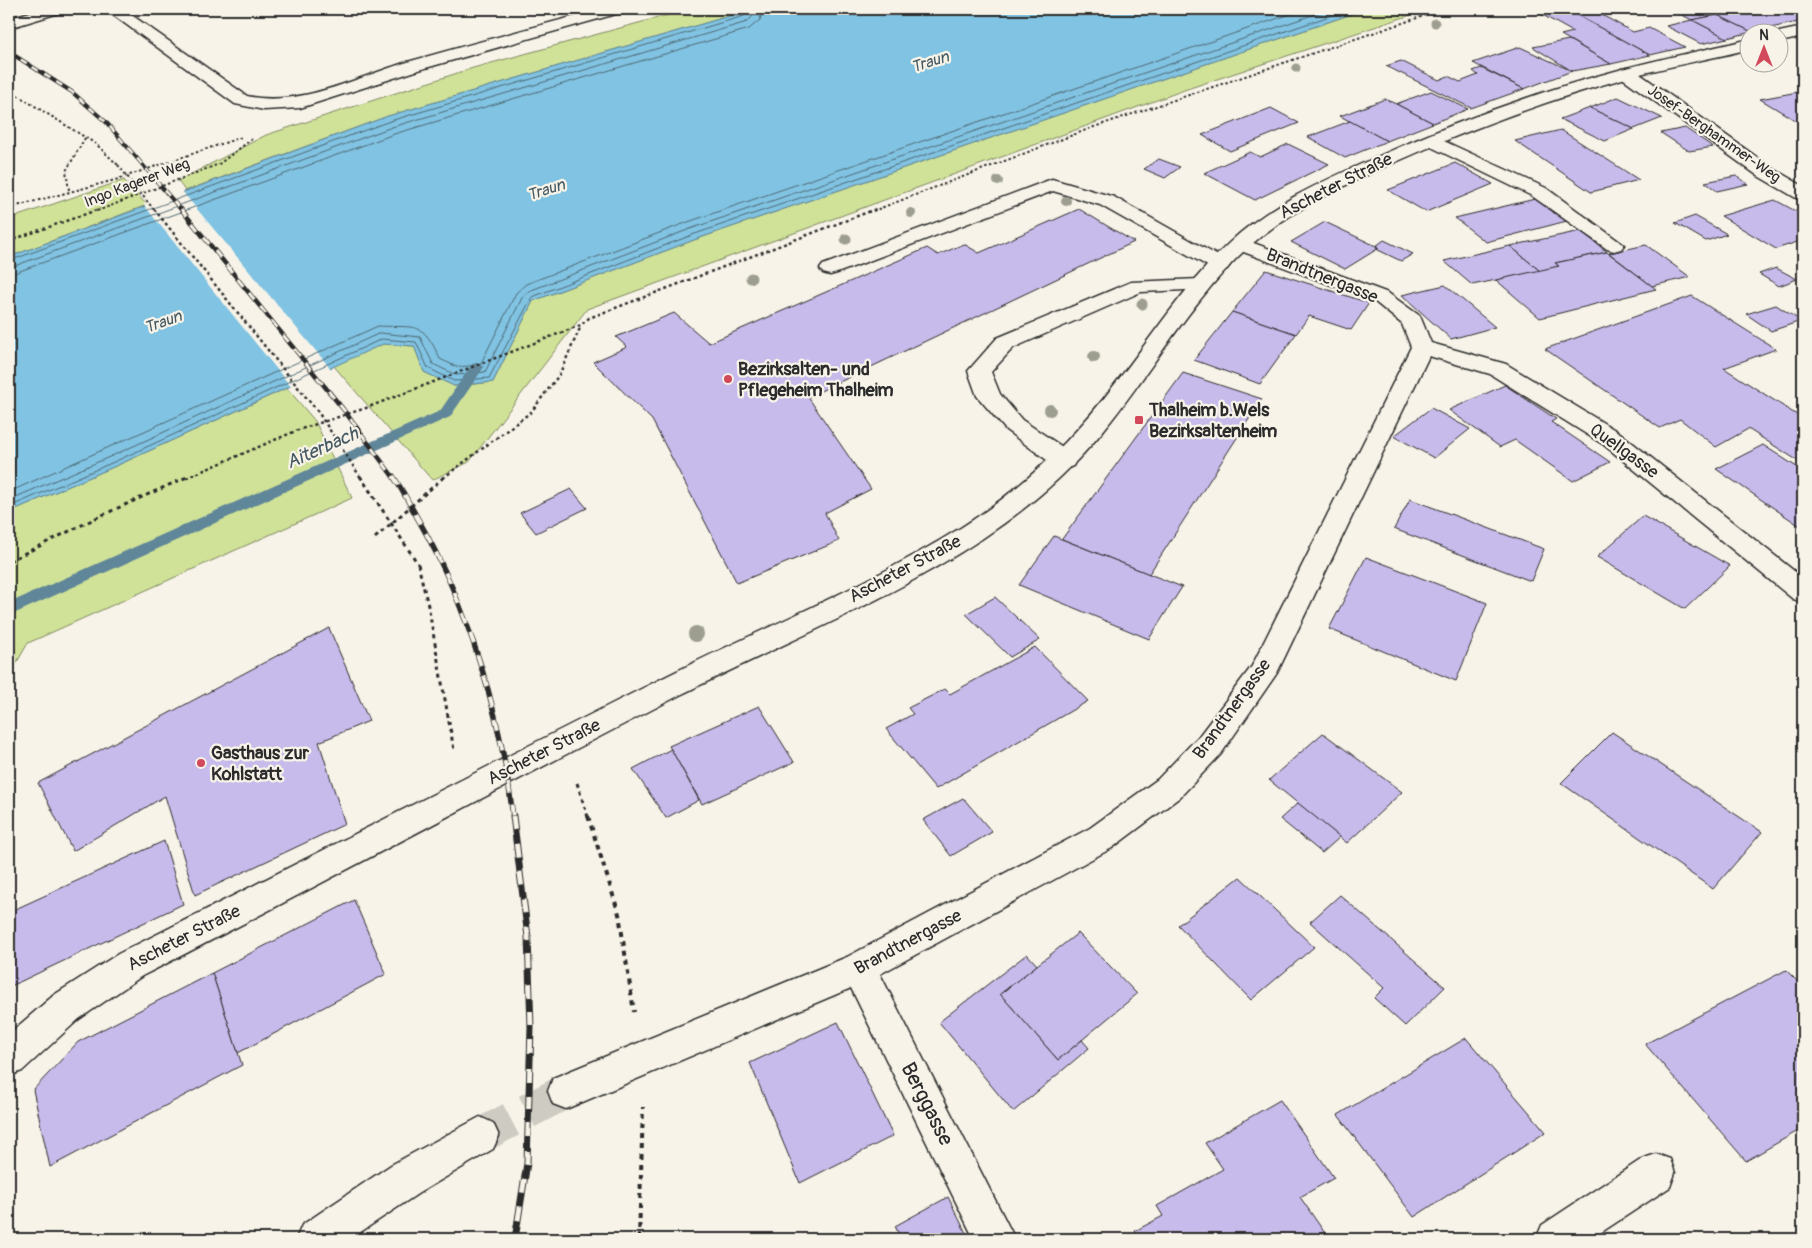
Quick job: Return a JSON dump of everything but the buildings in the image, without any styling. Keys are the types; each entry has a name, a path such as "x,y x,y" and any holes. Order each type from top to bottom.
{"street":[{"path":"9,23 57,9"},
{"path":"113,9 241,100 264,105 294,104 416,65 618,9"},
{"path":"1790,35 1803,32"},
{"name":"Ascheter Straße","path":"9,1058 67,1005 100,982 668,688 908,570 1016,504 1064,460 1108,410 1200,285 1240,244 1272,218 1313,194 1393,156 1534,102 1627,73 1740,46"},
{"name":"Josef-Berghammer-Weg","path":"1627,73 1765,172 1803,194"},
{"path":"1433,141 1539,192 1614,245"},
{"path":"830,269 1052,185 1107,201 1220,265"},
{"name":"Brandtnergasse","path":"566,1091 859,968 1101,838 1169,788 1210,745 1263,673 1422,347 1412,322 1381,297 1240,244"},
{"path":"1064,460 1014,425 989,396 979,371 1005,343 1138,286 1200,285"},
{"name":"Quellgasse","path":"1422,347 1498,369 1612,439 1803,592"},
{"name":"Berggasse","path":"859,968 995,1239"},
{"path":"316,1239 405,1179 480,1136"},
{"path":"1556,1239 1656,1173"}],"path":[{"path":"9,90 96,144 118,165 318,412 418,564 429,610 454,749 447,755"},
{"name":"Ingo Kagerer Weg","path":"9,241 62,224 219,164 256,135"},
{"path":"9,208 70,190 115,180 245,136"},
{"path":"70,190 66,171 85,138"},
{"path":"9,560 98,517 250,449 298,430 396,397 582,325 559,375 530,412 429,488 376,538"},
{"path":"564,743 619,914 641,1060 643,1116 639,1239"}],"green space":[{"path":"690,9 753,9 388,116 185,191 178,181 266,135 473,68"},
{"path":"1366,9 1429,9 1187,89 587,309 469,462 432,480 333,365 383,344 414,346 424,372 454,386 493,382 533,301 694,240"},
{"path":"124,180 147,205 9,257 9,219"},
{"path":"287,388 315,421 352,498 28,643 9,676 9,512"}],"water":[{"name":"Traun","path":"753,9 1366,9 694,240 533,301 493,382 454,386 424,372 414,346 383,344 118,465 9,512 9,257 388,116"}],"pier":[{"path":"181,190 331,369 292,388 143,204"}],"waterway":[{"name":"Aiterbach","path":"9,610 445,414 477,367"}],"tunnel":[{"path":"480,1136 566,1091"}],"railway":[{"path":"9,52 72,92 106,122 182,211"},
{"path":"181,209 343,409 394,478"},
{"path":"393,476 436,553 453,589 467,626 491,701 508,779 513,817"},
{"path":"513,816 528,937 531,1027 527,1163 515,1239"}],"place":[{"name":"Bezirksalten- und Pflegeheim Thalheim","path":"728,379"},
{"name":"Thalheim b.Wels Bezirksaltenheim","path":"1139,420"},
{"name":"Gasthaus zur Kohlstatt","path":"201,763"}]}
